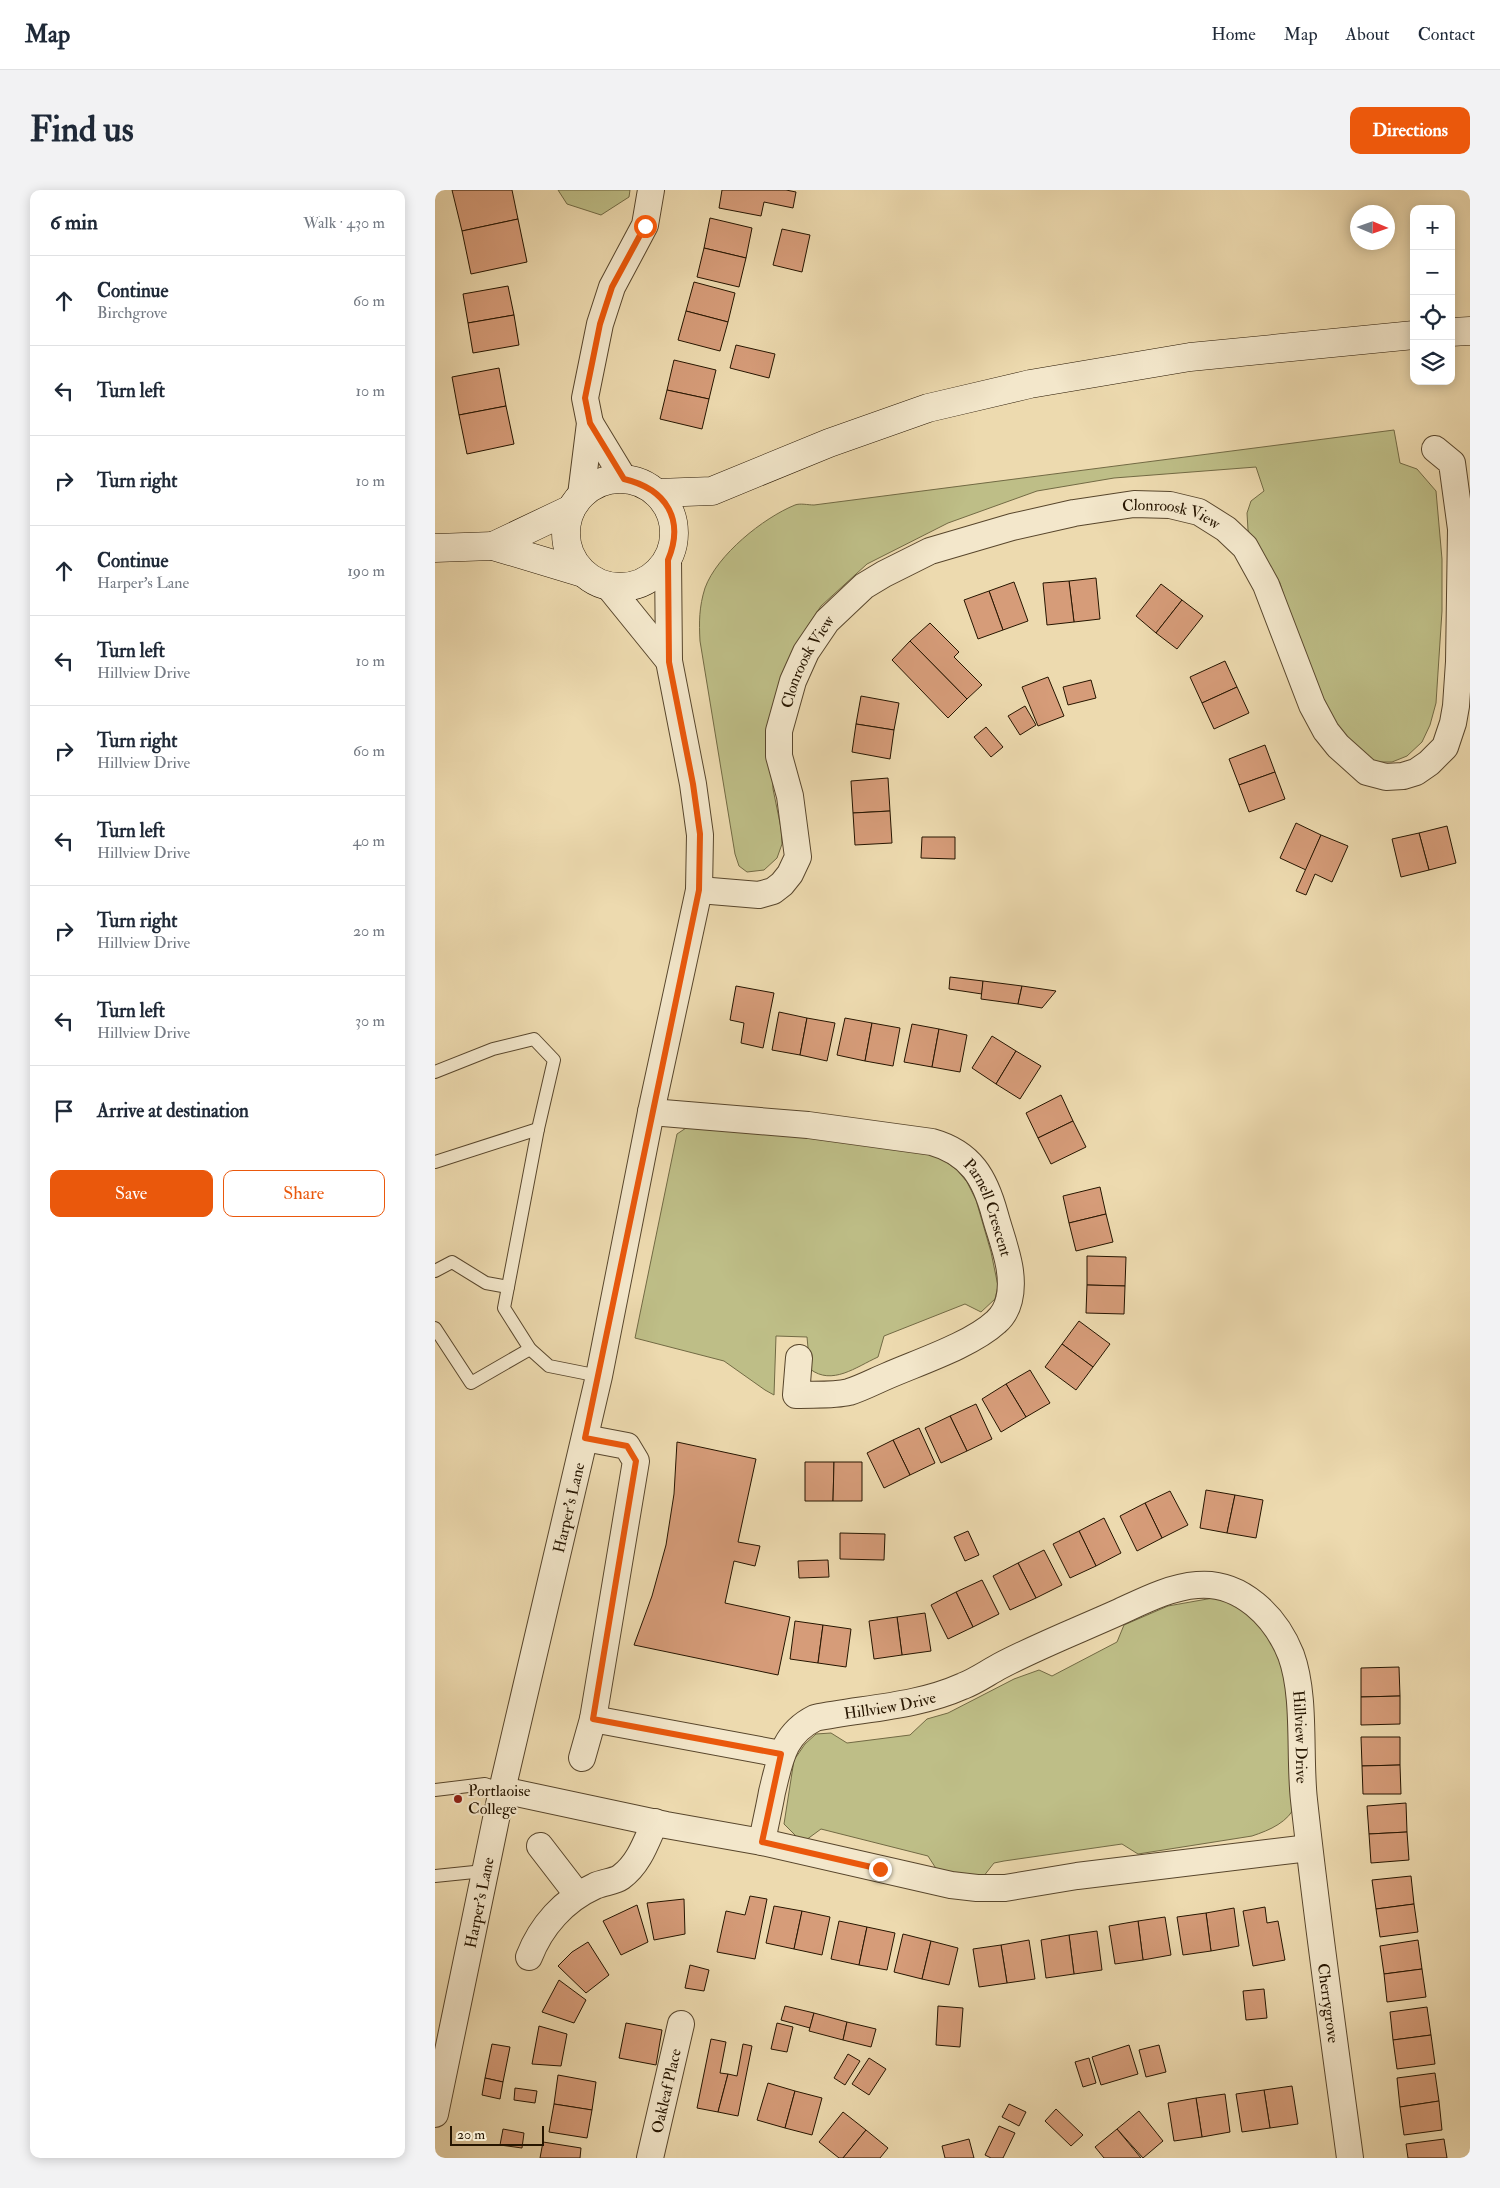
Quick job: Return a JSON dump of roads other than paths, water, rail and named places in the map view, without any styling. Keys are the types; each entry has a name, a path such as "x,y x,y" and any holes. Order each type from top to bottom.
{"street":[{"path":"624,479 590,423 585,398 600,324 612,287 645,226 651,190"},
{"path":"1455,332 1470,331"},
{"path":"657,493 712,491 829,443 928,408 1030,384 1190,357 1410,335"},
{"path":"580,572 571,558 566,542 566,525 576,502 590,423"},
{"name":"Clonroosk View","path":"699,890 759,895 773,891 790,874 798,857 790,796 779,756 779,731 793,681 805,652 827,621 864,586 884,574 930,552 1012,527 1074,513 1134,504 1170,505 1199,512 1226,529 1245,547 1266,585 1312,705 1326,731 1337,746 1367,772 1386,777 1403,776 1416,772 1440,753 1449,737 1456,706 1459,662 1461,529 1452,463 1435,449"},
{"path":"435,548 493,546 580,572 594,582 609,587 626,588 643,583 657,574 668,560 673,548 675,534 673,519 657,493 641,483 624,479 609,480 594,485 576,502 493,546"},
{"path":"675,534 712,491"},
{"name":"Harper's Lane","path":"435,2114 502,1790 599,1376 651,1112 699,890 700,834 693,784 669,662 668,560"},
{"name":"Harper's Lane","path":"609,587 669,662"},
{"name":"Parnell Crescent","path":"651,1112 808,1125 932,1142 965,1158 979,1173 990,1196 1010,1271 1011,1287 1009,1300 1003,1314 995,1323 964,1342 848,1392 796,1395 799,1358"},
{"path":"582,1758 593,1719 636,1461 627,1446 585,1438"},
{"name":"Hillview Drive","path":"762,1842 781,1754 794,1733 803,1724 815,1718 925,1700 965,1685 1008,1662 1167,1592 1197,1584 1223,1587 1246,1597 1267,1616 1281,1634 1292,1657 1299,1702 1303,1792 1309,1848"},
{"path":"593,1719 781,1754"},
{"path":"502,1790 762,1842 951,1885 977,1888 1005,1888 1077,1876 1309,1848"},
{"path":"529,1957 534,1944 556,1912 577,1894 598,1884 620,1878 638,1860 655,1822"},
{"path":"540,1846 577,1894"},
{"name":"Cherrygrove","path":"1309,1848 1350,2158"},
{"name":"Oakleaf Place","path":"650,2158 681,2024"}],"lane":[{"path":"435,1072 493,1050 534,1039 554,1060 538,1129 504,1308 530,1349 549,1366 599,1376"},
{"path":"435,1162 538,1129"},
{"path":"435,1271 452,1262 486,1283 508,1287"},
{"path":"435,1328 471,1383 530,1349"},
{"path":"435,1790 485,1784 502,1790"},
{"path":"435,1876 484,1871"}],"place":[{"name":"Portlaoise College","path":"458,1799"}]}
